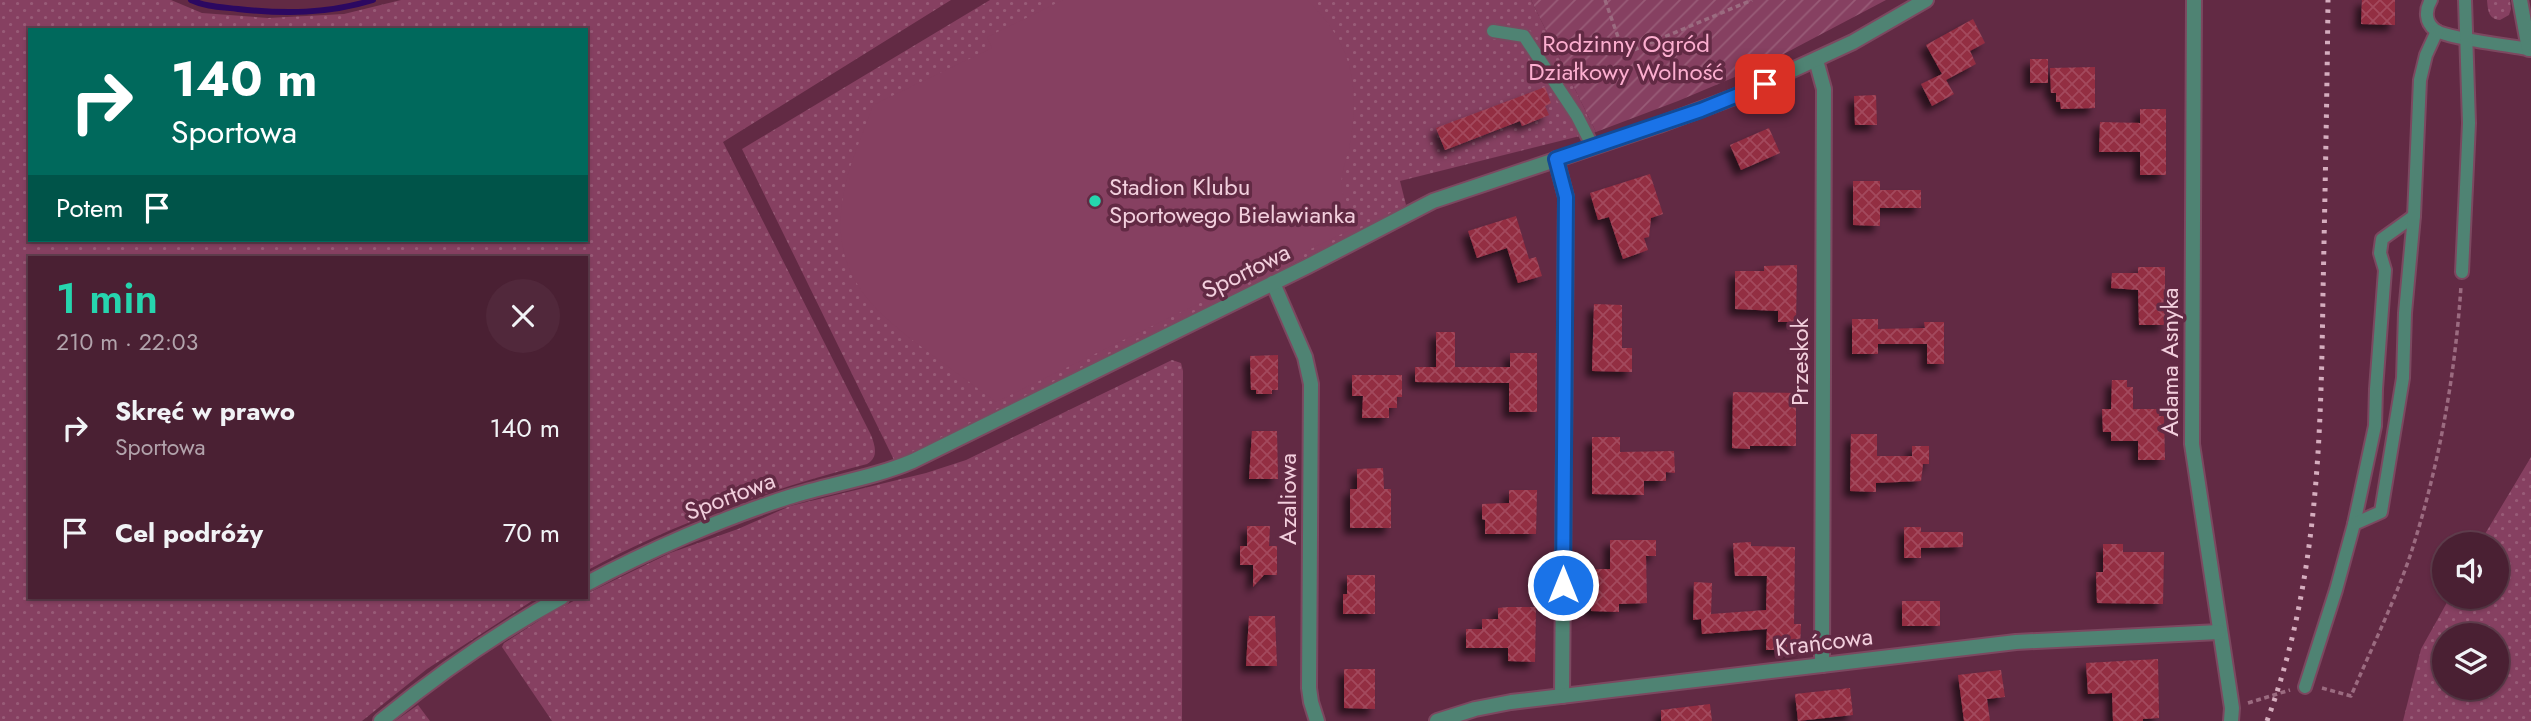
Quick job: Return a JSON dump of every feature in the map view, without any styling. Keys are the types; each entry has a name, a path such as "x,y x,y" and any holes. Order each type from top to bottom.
{"street":[{"name":"Sportowa","path":"588,583 654,551 772,502 907,464 1433,201 1710,107 1816,60 1926,0"},
{"name":"Adama Asnyka","path":"2194,0 2192,444 2232,708 2231,721"},
{"path":"2520,0 2530,49"},
{"name":"Przeskok","path":"1816,60 1824,89 1822,665"},
{"path":"1556,159 1566,197 1562,696"},
{"name":"Azaliowa","path":"1273,283 1305,357 1311,384 1309,688 1317,721"},
{"path":"381,721 454,664 503,631 559,599"},
{"name":"Krańcowa","path":"1437,721 1487,706 2016,642 2219,632"}],"lane":[{"path":"2431,0 2427,17 2437,31 2530,49"},
{"path":"2462,272 2469,123 2465,0"},
{"path":"1493,31 1524,36 1577,116 1593,147"},
{"path":"2354,524 2381,512 2403,378 2420,80 2426,55 2437,31"},
{"path":"2305,687 2354,524 2375,426 2375,389 2385,270 2380,253 2382,239 2414,216"}],"path":[{"path":"1605,0 1625,54 1752,0"},
{"path":"2351,696 2410,556 2435,470 2451,387 2462,272"}],"green space":[{"path":"0,0 171,0 202,13 268,18 344,14 401,0 951,0 723,142 871,435 875,455 867,464 759,496 688,523 588,570 588,256 28,256 28,599 535,599 427,669 362,721 0,721"},
{"name":"Stadion Klubu Sportowego Bielawianka","path":"990,0 1531,0 1596,132 1400,181 1406,205 1383,219 895,462 742,149"},
{"name":"Stadion Klubu Sportowego Bielawianka","path":"1063,0 1307,0 1335,33 1350,68 1353,127 1341,186 1345,200 1360,225 996,402 886,318 856,283 847,263 842,240 841,215 845,186 873,105 992,48 987,37"},
{"name":"Rodzinny Ogród Działkowy Wolność","path":"1531,0 1886,0 1761,66 1596,132"},
{"path":"2487,0 2510,0 2509,15 2500,20 2493,18 2489,13"},
{"path":"1172,360 1181,363 1182,721 552,721 502,647 504,643 549,614 577,599 588,599 588,593 670,553 738,529 790,506 926,473 966,460"},
{"path":"2531,457 2531,721 2403,721 2421,649 2432,629 2432,700 2509,700 2509,623 2436,623 2443,609 2509,609 2509,532 2486,532"},
{"path":"418,705 430,721 395,721"}],"building":[{"path":"2362,0 2395,0 2395,25 2361,24"},
{"path":"1973,19 1985,43 1970,51 1976,64 1946,80 1954,94 1932,106 1921,84 1942,74 1926,45"},
{"path":"2030,59 2048,59 2048,83 2030,83"},
{"path":"2095,67 2095,108 2061,109 2060,102 2056,102 2056,93 2051,93 2050,68"},
{"path":"1545,87 1551,103 1545,106 1549,115 1522,126 1520,121 1445,150 1436,128"},
{"path":"1876,95 1877,125 1855,125 1854,96"},
{"path":"2140,109 2166,109 2166,175 2140,175 2140,152 2099,152 2100,122 2140,123"},
{"path":"1769,128 1780,153 1741,170 1730,145"},
{"path":"1650,174 1663,214 1651,218 1649,237 1644,238 1648,250 1623,259 1609,217 1598,220 1590,193"},
{"path":"1853,181 1880,181 1880,190 1921,190 1921,208 1880,208 1880,226 1853,225"},
{"path":"1516,216 1529,259 1536,257 1542,276 1518,283 1507,248 1477,258 1468,231"},
{"path":"1797,265 1796,322 1778,322 1778,311 1735,309 1735,271 1764,271 1764,266"},
{"path":"2138,267 2165,267 2165,325 2139,325 2138,290 2111,288 2112,273 2138,273"},
{"path":"1594,304 1622,305 1622,348 1632,348 1632,372 1592,371"},
{"path":"1852,319 1878,319 1878,354 1852,354"},
{"path":"1924,322 1944,322 1944,364 1927,364 1927,344 1878,344 1878,329 1925,328"},
{"path":"1436,332 1455,332 1455,367 1510,367 1510,353 1537,353 1537,412 1509,412 1509,383 1415,382 1415,367 1436,367"},
{"path":"1278,355 1278,390 1272,390 1272,394 1256,394 1256,390 1251,390 1250,356"},
{"path":"1352,375 1402,375 1402,397 1397,397 1397,408 1389,408 1389,418 1362,418 1363,396 1352,396"},
{"path":"2112,380 2127,380 2127,387 2133,387 2133,409 2159,409 2159,416 2164,416 2165,460 2138,460 2138,441 2111,441 2111,432 2103,432 2102,409 2111,409"},
{"path":"1733,392 1796,393 1796,446 1732,448"},
{"path":"1252,431 1277,431 1278,479 1249,479"},
{"path":"1851,434 1877,434 1877,456 1912,456 1912,446 1929,446 1929,464 1923,464 1921,481 1876,483 1876,492 1850,491"},
{"path":"1592,437 1620,437 1620,452 1674,451 1675,473 1666,472 1666,481 1644,481 1644,495 1592,494"},
{"path":"1383,468 1384,489 1391,489 1391,528 1350,528 1350,489 1357,489 1357,469"},
{"path":"1509,490 1537,490 1536,534 1485,534 1482,504 1509,503"},
{"path":"1247,526 1270,526 1269,546 1277,546 1277,575 1264,575 1253,587 1253,565 1240,565 1240,546 1247,546"},
{"path":"1904,527 1921,527 1921,532 1963,532 1963,547 1921,548 1921,558 1904,558"},
{"path":"1610,540 1656,540 1656,556 1646,556 1647,603 1619,604 1619,612 1591,611 1592,569 1610,569"},
{"path":"1751,542 1751,546 1795,547 1794,624 1801,624 1800,650 1766,650 1767,629 1702,634 1701,619 1693,620 1694,582 1712,583 1711,614 1766,610 1767,576 1735,576 1733,543"},
{"path":"2103,544 2123,544 2123,552 2164,552 2163,604 2097,603 2096,572 2103,572"},
{"path":"1347,575 1375,575 1375,614 1343,614"},
{"path":"1902,601 1940,601 1940,626 1902,626"},
{"path":"1536,607 1535,662 1508,661 1508,648 1466,648 1466,629 1482,629 1482,619 1498,619 1498,608"},
{"path":"1249,616 1275,616 1277,666 1246,666"},
{"path":"2158,659 2159,718 2113,721 2112,693 2088,694 2086,663"},
{"path":"1344,669 1375,669 1375,709 1344,708"},
{"path":"2001,670 2005,697 1987,699 1990,721 1964,721 1958,675"},
{"path":"1850,688 1853,715 1798,721 1795,694"},
{"path":"1710,704 1712,721 1661,721 1661,710"}],"waterway":[{"path":"191,0 220,7 289,12 339,8 373,0"}],"railway":[{"path":"2267,721 2297,616 2307,563 2318,455 2328,0"}],"place":[{"name":"Stadion Klubu Sportowego Bielawianka","path":"1095,201"}],"route":[{"path":"1563,585 1566,197 1556,159 1701,110 1765,84"}]}
